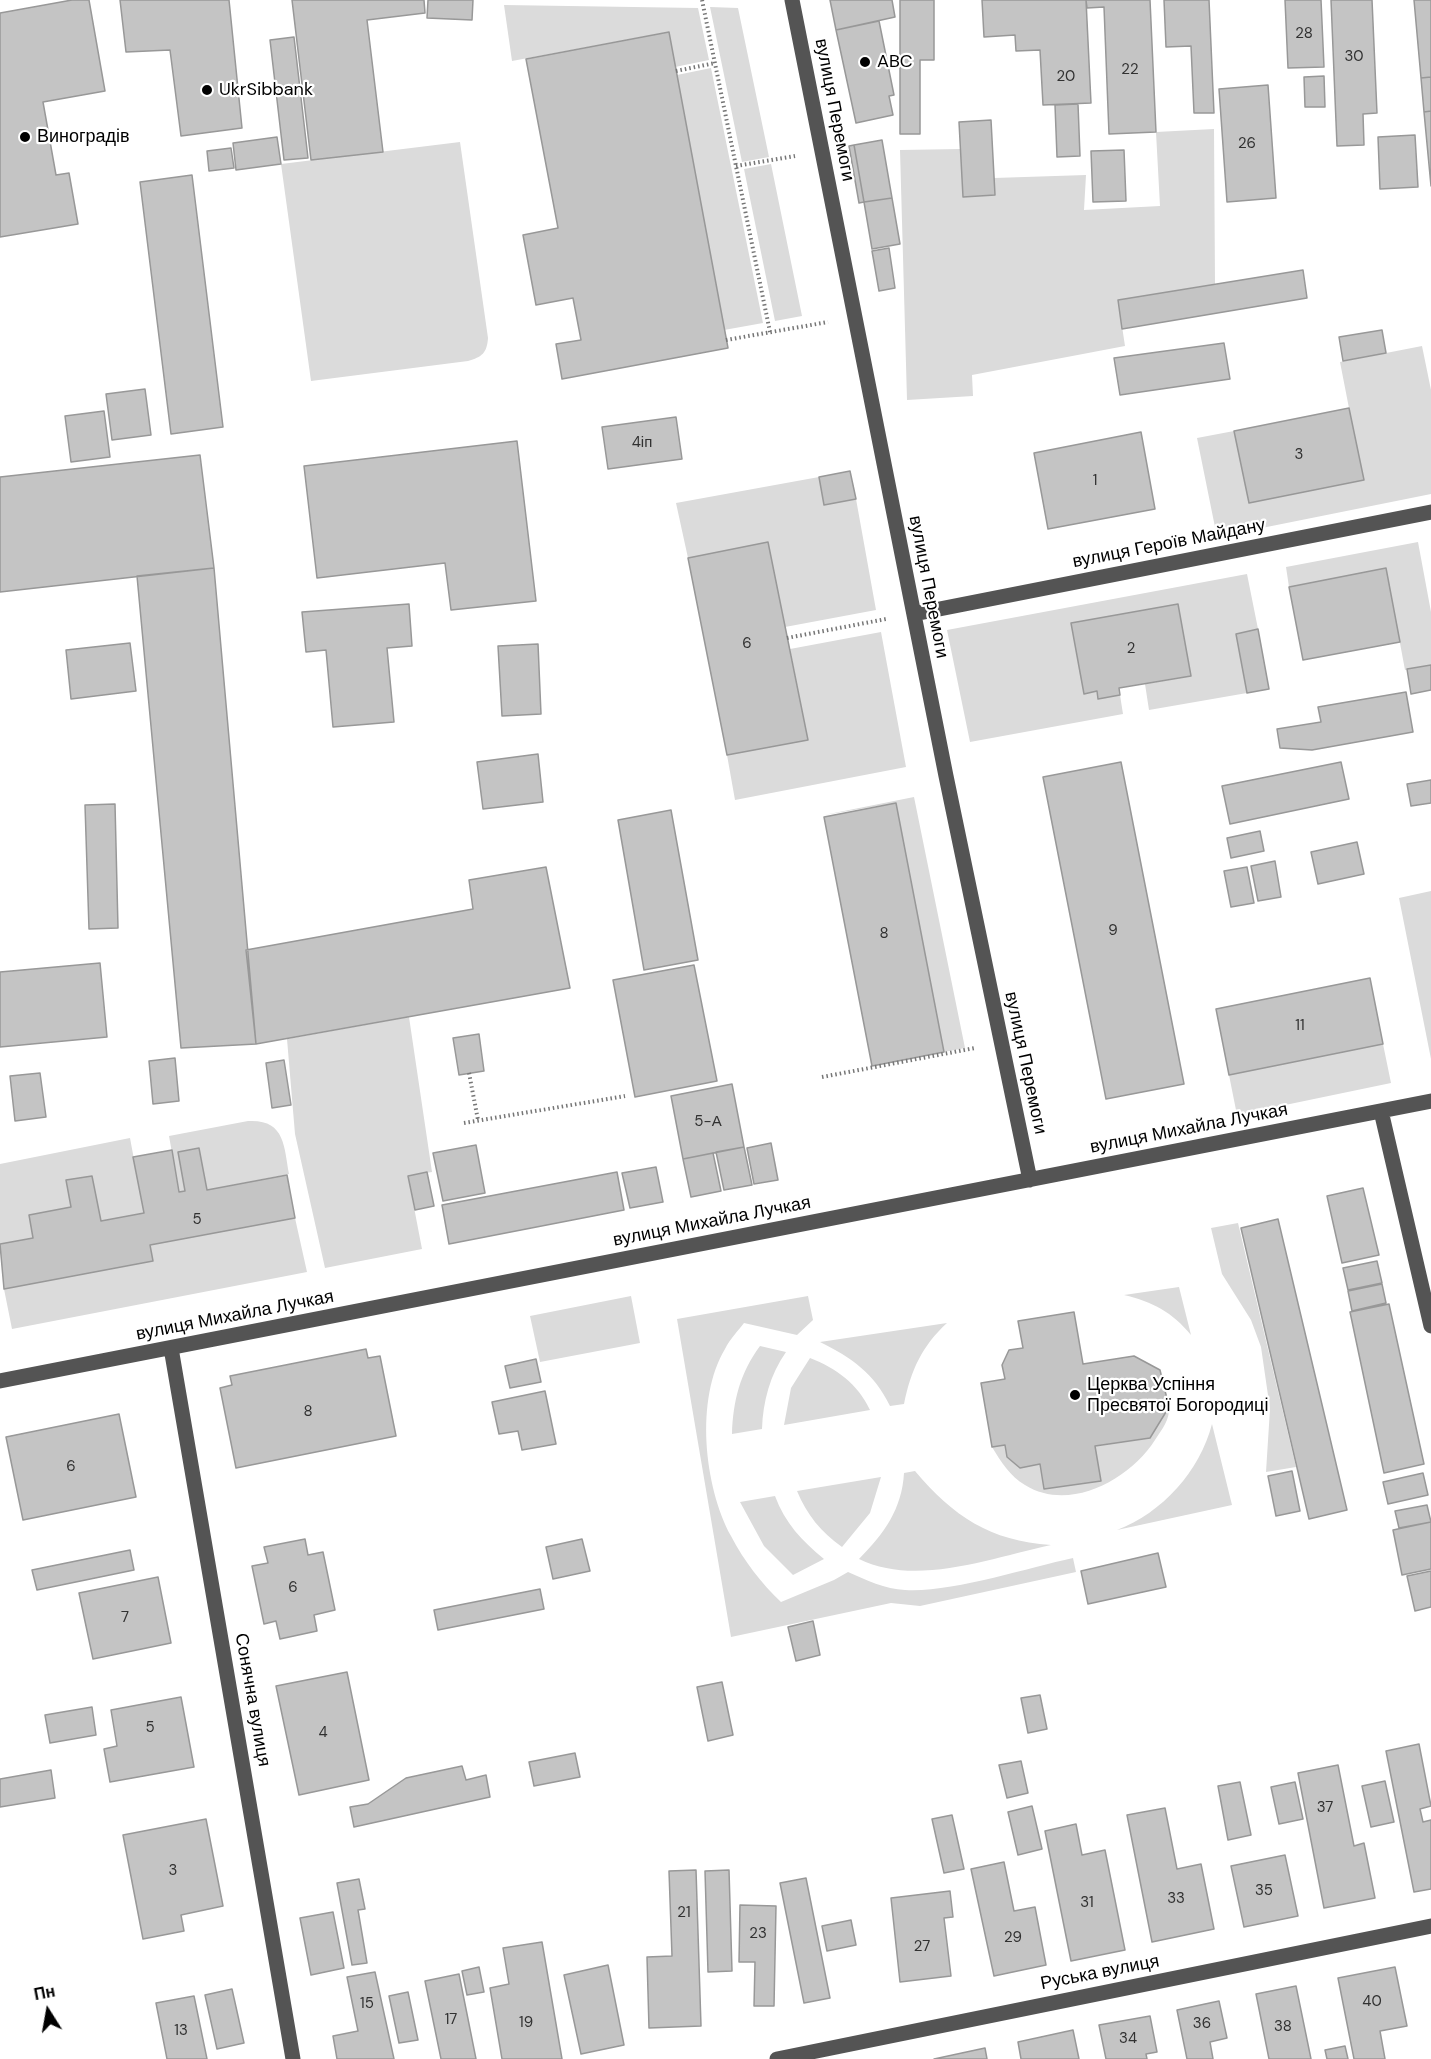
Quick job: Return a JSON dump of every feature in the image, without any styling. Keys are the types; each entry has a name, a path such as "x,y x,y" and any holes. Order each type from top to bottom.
{"street":[{"name":"вулиця Перемоги","path":"792,0 914,614 1030,1180"},
{"name":"вулиця Героїв Майдану","path":"914,614 1431,512"},
{"name":"вулиця Михайла Лучкая","path":"0,1381 1431,1101"},
{"path":"1381,1111 1431,1326"},
{"name":"Сонячна вулиця","path":"171,1348 293,2059"},
{"name":"Руська вулиця","path":"777,2059 1431,1926"}],"path":[{"path":"702,0 770,332"},
{"path":"676,71 715,63"},
{"path":"736,166 822,151"},
{"path":"726,340 855,317"},
{"path":"788,638 914,614"},
{"path":"822,1077 1001,1043"},
{"path":"469,1073 478,1120"},
{"path":"464,1123 625,1096"}],"shaded area":[{"path":"504,5 698,8 709,60 675,67 668,32 512,61"},
{"path":"710,7 738,8 769,157 742,162"},
{"path":"711,68 763,323 724,330 677,75"},
{"path":"1214,129 1215,284 1118,300 1125,346 972,375 973,396 907,400 900,150 961,149 964,197 995,195 994,178 1086,175 1084,210 1160,206 1156,132"},
{"path":"460,142 488,338 485,351 477,358 468,361 311,381 281,164"},
{"path":"771,164 802,316 775,321 744,169"},
{"path":"1422,346 1431,390 1431,494 1217,537 1197,438 1234,431 1249,503 1363,480 1340,362"},
{"path":"819,477 824,505 856,499 876,610 785,627 768,542 688,558 676,503"},
{"path":"1418,542 1431,612 1431,665 1405,670 1386,568 1289,587 1286,567"},
{"path":"1247,574 1258,629 1236,634 1247,693 1149,710 1145,684 1191,676 1071,623 1084,694 1097,691 1098,699 1120,695 1123,714 970,742 947,630"},
{"path":"881,632 906,767 735,800 727,755 808,740 790,649"},
{"path":"914,797 965,1048 944,1052 896,803 824,815"},
{"path":"1431,891 1431,1059 1399,898"},
{"path":"409,1017 432,1172 408,1176 422,1249 325,1268 295,1134 287,1039"},
{"path":"1383,1044 1391,1083 1237,1115 1229,1075"},
{"path":"248,1121 269,1124 281,1136 289,1174 207,1190 198,1148 178,1152 185,1191 179,1192 169,1136"},
{"path":"130,1138 144,1213 101,1221 92,1176 66,1180 71,1207 29,1215 33,1238 0,1244 0,1164"},
{"path":"295,1218 307,1272 12,1329 4,1289 153,1261 150,1245"},
{"path":"1238,1223 1296,1467 1266,1472 1270,1409 1261,1347 1251,1320 1222,1274 1211,1228"},
{"path":"1179,1287 1191,1335 1177,1320 1161,1309 1124,1295"},
{"path":"631,1296 640,1343 540,1362 530,1316"},
{"path":"808,1296 813,1320 797,1335 744,1323 727,1345 709,1392 707,1442 714,1493 722,1516 741,1554 774,1595 781,1602 848,1572 883,1586 923,1590 966,1584 1073,1558 1076,1572 920,1606 891,1603 731,1637 677,1319"},
{"path":"947,1323 919,1359 910,1380 904,1404 890,1406 869,1375 842,1354 820,1342"},
{"path":"760,1346 786,1352 768,1389 762,1429 732,1434 739,1388 747,1366"},
{"path":"810,1358 845,1378 859,1392 870,1410 784,1425 791,1388"},
{"path":"1169,1407 1163,1428 1144,1454 1115,1479 1098,1488 1079,1493 1061,1495 1042,1493 1025,1485 1010,1473 992,1447 1005,1445 1007,1457 1020,1468 1040,1464 1044,1489 1100,1481 1095,1446 1150,1438"},
{"path":"1212,1424 1232,1505 1117,1530 1149,1513 1177,1488 1189,1474 1198,1458"},
{"path":"915,1471 944,1501 974,1523 1009,1538 1051,1545 979,1563 929,1570 881,1567 859,1559 890,1520 900,1498 904,1473"},
{"path":"881,1477 870,1513 842,1547 815,1522 797,1491"},
{"path":"775,1496 795,1531 824,1559 793,1575 764,1546 740,1502"}],"building":[{"name":"Виноградів","path":"72,0 89,0 105,91 43,102 56,175 69,173 78,224 0,237 0,13"},
{"name":"UkrSibbank","path":"120,0 229,0 242,128 181,136 170,50 126,52"},
{"path":"292,0 424,0 425,13 367,20 383,152 311,160"},
{"path":"428,0 473,0 472,20 427,18"},
{"path":"830,0 892,0 895,17 836,30"},
{"path":"900,0 934,0 934,60 920,60 920,134 900,134"},
{"path":"982,0 1086,0 1091,103 1043,105 1040,50 1016,51 1015,35 984,37"},
{"path":"1086,0 1150,0 1156,132 1109,134 1104,7 1087,8"},
{"path":"1164,0 1209,0 1214,113 1194,113 1191,46 1166,47"},
{"path":"1285,0 1321,0 1324,67 1288,68"},
{"path":"1331,0 1372,0 1377,113 1363,114 1364,145 1337,146"},
{"path":"1414,0 1431,0 1431,77 1421,78"},
{"name":"ABC","path":"879,21 894,95 889,96 893,115 856,123 836,30"},
{"path":"669,32 728,348 562,379 556,344 581,340 573,298 536,305 523,235 558,228 526,59"},
{"path":"294,37 308,158 284,160 270,40"},
{"path":"1324,76 1325,107 1305,107 1304,77"},
{"path":"1431,77 1431,111 1424,112 1421,78"},
{"path":"1268,85 1276,198 1227,202 1219,89"},
{"path":"1078,104 1080,156 1057,157 1055,105"},
{"path":"1431,111 1431,186 1424,112"},
{"path":"991,120 995,195 963,197 959,122"},
{"path":"1415,135 1418,187 1380,189 1378,137"},
{"path":"277,137 281,164 236,170 233,143"},
{"path":"882,140 892,198 864,202 854,145"},
{"path":"854,145 864,202 859,203 849,146"},
{"path":"231,148 234,168 209,171 207,151"},
{"path":"1124,150 1126,201 1093,202 1091,151"},
{"path":"192,175 223,427 171,434 140,182"},
{"path":"892,198 900,244 872,249 864,202"},
{"path":"889,248 895,288 879,291 872,251"},
{"path":"1303,270 1307,298 1122,329 1118,300"},
{"path":"1382,330 1386,353 1343,361 1339,337"},
{"path":"1224,343 1230,379 1120,395 1114,358"},
{"path":"145,389 151,435 112,440 106,394"},
{"path":"1349,408 1364,480 1249,503 1234,431"},
{"path":"104,411 110,457 71,462 65,416"},
{"path":"676,417 682,459 608,469 602,427"},
{"path":"1141,432 1155,509 1048,529 1034,453"},
{"path":"517,441 536,601 451,610 445,563 317,578 304,466"},
{"path":"200,455 214,568 0,592 0,477"},
{"path":"850,471 856,499 824,505 819,477"},
{"path":"768,542 808,740 727,755 688,558"},
{"path":"214,568 256,1044 181,1048 137,576"},
{"path":"1386,568 1400,642 1303,660 1289,587"},
{"path":"409,604 412,646 387,648 394,722 333,727 326,650 306,652 302,612"},
{"path":"1178,604 1191,676 1119,688 1120,695 1098,699 1097,691 1084,694 1071,623"},
{"path":"1258,629 1269,689 1247,693 1236,634"},
{"path":"130,643 136,691 71,699 66,650"},
{"path":"538,644 541,714 502,716 498,646"},
{"path":"1431,665 1431,690 1411,694 1407,669"},
{"path":"1406,692 1413,732 1312,750 1280,748 1277,729 1321,722 1318,707"},
{"path":"538,754 543,802 483,809 477,762"},
{"path":"1121,762 1184,1084 1106,1099 1043,777"},
{"path":"1341,762 1349,799 1230,824 1222,786"},
{"path":"1431,780 1431,803 1411,806 1407,784"},
{"path":"896,803 944,1052 872,1066 824,817"},
{"path":"115,804 118,928 89,929 85,805"},
{"path":"671,810 698,960 644,970 618,820"},
{"path":"1260,831 1264,851 1231,858 1227,838"},
{"path":"1357,842 1364,874 1318,884 1311,852"},
{"path":"1275,861 1281,897 1258,901 1251,866"},
{"path":"546,867 570,988 256,1044 246,950 473,909 469,880"},
{"path":"1247,867 1254,903 1231,907 1224,871"},
{"path":"100,963 107,1037 0,1047 0,972"},
{"path":"694,965 717,1081 635,1097 613,980"},
{"path":"1370,978 1383,1044 1229,1075 1216,1009"},
{"path":"479,1034 484,1071 459,1075 453,1038"},
{"path":"175,1058 179,1101 153,1104 149,1061"},
{"path":"284,1060 291,1105 272,1108 266,1063"},
{"path":"40,1073 46,1117 15,1121 10,1076"},
{"path":"732,1084 744,1147 683,1159 671,1096"},
{"path":"771,1143 778,1180 754,1184 747,1148"},
{"path":"476,1145 485,1193 443,1201 433,1153"},
{"path":"744,1147 752,1185 724,1190 716,1152"},
{"path":"199,1148 207,1190 287,1175 295,1218 150,1245 153,1261 4,1289 0,1244 33,1238 29,1215 71,1207 66,1180 92,1176 101,1221 144,1213 133,1157 172,1150 179,1192 185,1191 178,1152"},
{"path":"713,1153 721,1191 691,1197 683,1159"},
{"path":"656,1167 663,1202 630,1208 622,1173"},
{"path":"427,1172 434,1206 415,1210 408,1176"},
{"path":"617,1172 624,1210 449,1244 442,1205"},
{"path":"1363,1188 1379,1255 1342,1263 1327,1196"},
{"path":"1278,1219 1347,1510 1309,1519 1241,1228"},
{"path":"1377,1261 1382,1283 1348,1290 1343,1268"},
{"path":"1382,1284 1386,1303 1352,1311 1348,1291"},
{"path":"1389,1304 1424,1464 1384,1473 1350,1312"},
{"name":"Церква Успіння Пресвятої Богородиці","path":"1074,1312 1083,1364 1134,1356 1160,1370 1169,1407 1150,1438 1095,1446 1101,1481 1044,1489 1040,1464 1020,1468 1007,1457 1005,1445 992,1447 981,1383 1005,1379 1002,1365 1009,1350 1023,1348 1018,1321"},
{"path":"366,1349 368,1358 380,1356 396,1436 236,1468 220,1388 232,1385 230,1376"},
{"path":"536,1359 541,1382 510,1388 505,1366"},
{"path":"545,1391 556,1444 522,1450 518,1431 499,1434 492,1402"},
{"path":"119,1414 136,1497 23,1520 6,1437"},
{"path":"1292,1471 1300,1511 1276,1516 1268,1476"},
{"path":"1423,1473 1428,1495 1388,1504 1383,1482"},
{"path":"1427,1505 1431,1522 1399,1528 1395,1511"},
{"path":"1431,1522 1431,1569 1402,1575 1393,1530"},
{"path":"305,1539 308,1555 323,1552 335,1610 314,1615 317,1631 280,1639 276,1621 264,1624 252,1566 268,1563 264,1547"},
{"path":"582,1539 590,1571 553,1579 546,1547"},
{"path":"130,1550 134,1570 37,1590 32,1570"},
{"path":"1158,1553 1166,1587 1088,1604 1081,1571"},
{"path":"1431,1571 1431,1607 1415,1611 1407,1576"},
{"path":"158,1577 171,1643 93,1659 79,1593"},
{"path":"540,1589 544,1609 438,1630 434,1610"},
{"path":"813,1621 820,1655 796,1661 788,1627"},
{"path":"347,1672 369,1780 299,1795 276,1686"},
{"path":"722,1682 733,1735 708,1741 697,1687"},
{"path":"1040,1695 1047,1729 1028,1733 1021,1698"},
{"path":"181,1697 194,1767 110,1782 104,1749 117,1746 111,1710"},
{"path":"92,1707 96,1735 50,1743 45,1715"},
{"path":"1419,1744 1431,1806 1420,1809 1423,1822 1431,1820 1431,1889 1414,1892 1386,1751"},
{"path":"575,1753 580,1777 534,1786 529,1762"},
{"path":"1021,1761 1028,1793 1007,1798 999,1765"},
{"path":"1338,1765 1354,1846 1364,1843 1375,1898 1324,1908 1298,1773"},
{"path":"462,1766 466,1780 486,1775 490,1797 354,1827 350,1807 368,1804 406,1778"},
{"path":"51,1770 55,1798 0,1807 0,1779"},
{"path":"1385,1781 1394,1822 1371,1827 1362,1786"},
{"path":"1240,1782 1251,1835 1228,1840 1218,1786"},
{"path":"1295,1782 1303,1819 1279,1824 1271,1787"},
{"path":"1032,1806 1042,1849 1018,1855 1008,1812"},
{"path":"1165,1808 1177,1869 1201,1864 1214,1929 1152,1942 1127,1815"},
{"path":"952,1815 964,1869 944,1873 932,1819"},
{"path":"206,1819 223,1906 181,1915 184,1931 143,1939 123,1835"},
{"path":"1076,1824 1082,1855 1105,1850 1125,1950 1071,1961 1045,1831"},
{"path":"1285,1855 1298,1916 1244,1927 1231,1866"},
{"path":"1004,1862 1014,1911 1035,1907 1046,1965 994,1976 971,1869"},
{"path":"696,1870 701,2026 649,2028 647,1957 672,1956 669,1871"},
{"path":"729,1870 732,1971 708,1972 705,1871"},
{"path":"806,1878 830,1998 804,2003 780,1883"},
{"path":"359,1879 365,1909 358,1910 367,1963 352,1965 337,1883"},
{"path":"950,1891 953,1917 944,1918 951,1976 900,1982 891,1898"},
{"path":"740,1905 776,1906 774,2006 754,2006 755,1962 739,1962"},
{"path":"333,1912 344,1968 311,1975 300,1918"},
{"path":"851,1920 856,1945 827,1951 822,1926"},
{"path":"542,1942 562,2059 502,2059 490,1988 509,1984 503,1948"},
{"path":"608,1965 624,2045 581,2054 564,1975"},
{"path":"479,1967 484,1992 467,1995 462,1971"},
{"path":"1395,1967 1407,2026 1380,2031 1385,2059 1354,2059 1338,1978"},
{"path":"375,1972 394,2059 337,2059 333,2036 358,2031 347,1977"},
{"path":"459,1974 476,2059 441,2059 425,1981"},
{"path":"1296,1986 1311,2059 1269,2059 1256,1994"},
{"path":"232,1989 244,2043 217,2049 205,1995"},
{"path":"408,1992 418,2040 399,2043 389,1996"},
{"path":"194,1996 207,2059 167,2059 156,2003"},
{"path":"1219,2001 1227,2038 1210,2042 1213,2059 1187,2059 1177,2010"},
{"path":"1150,2016 1157,2052 1146,2054 1147,2059 1106,2059 1099,2025"},
{"path":"1073,2030 1079,2059 1021,2059 1018,2042"},
{"path":"1345,2046 1348,2059 1327,2059 1325,2050"},
{"path":"985,2048 987,2059 934,2059"}],"place":[{"name":"ABC","path":"865,62"},
{"name":"UkrSibbank","path":"207,90"},
{"name":"Виноградів","path":"25,137"},
{"name":"Церква Успіння Пресвятої Богородиці","path":"1075,1395"}]}
